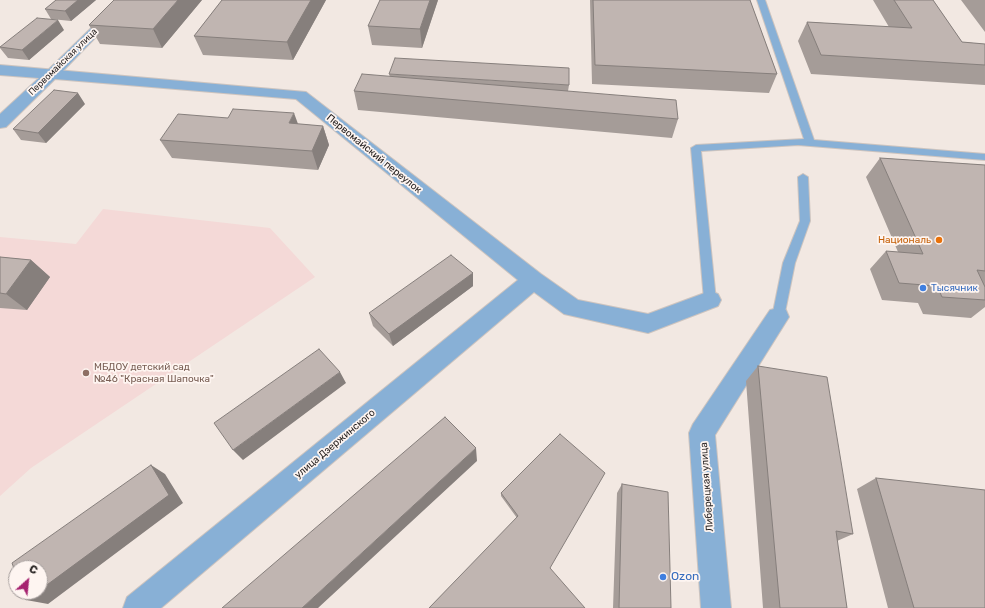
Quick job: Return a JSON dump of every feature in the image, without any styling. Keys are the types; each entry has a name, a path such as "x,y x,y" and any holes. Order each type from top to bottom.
{"street":[{"name":"Первомайская улица","path":"0,123 52,74 126,0"},
{"name":"Первомайский переулок","path":"0,70 300,95 533,280 572,308 648,324 710,300"},
{"name":"улица Дзержинского","path":"138,608 533,280"},
{"name":"Либерецкая улица","path":"716,608 702,433 778,317"}],"lane":[{"path":"761,0 810,142"},
{"path":"710,300 696,148 810,142 985,157"},
{"path":"778,317 789,263 805,221 803,177"}],"shaded area":[{"name":"МБДОУ детский сад №46 \"Красная Шапочка\"","path":"103,209 270,228 315,277 31,468 0,496 0,237 76,244"}],"building":[{"path":"56,0 78,0 65,11 45,9"},
{"path":"114,0 178,0 153,29 89,25"},
{"path":"222,0 311,0 287,42 194,36"},
{"path":"380,0 430,0 420,29 368,26"},
{"path":"593,0 750,0 777,74 595,65"},
{"path":"894,0 933,0 962,42 985,44 985,65 821,55 807,22 912,28"},
{"path":"37,18 58,20 22,50 0,47"},
{"path":"395,58 569,68 569,85 389,74"},
{"path":"362,74 676,100 678,119 354,91"},
{"path":"54,90 78,93 38,133 13,129"},
{"path":"233,109 294,113 289,123 323,126 312,151 160,140 178,114 228,118"},
{"name":"Националь","path":"880,158 985,165 985,271 977,270 985,287 985,300 942,297 937,286 899,283 886,251 923,254"},
{"path":"451,255 473,273 389,334 369,313"},
{"path":"0,257 31,260 6,294 0,293"},
{"path":"319,349 340,372 233,450 214,423"},
{"path":"758,366 827,377 853,534 836,531 847,608 780,608"},
{"path":"445,417 476,448 302,608 222,608"},
{"path":"560,434 605,473 550,568 585,608 429,608 518,516 501,493"},
{"path":"151,465 169,495 48,584 48,560 16,560"},
{"path":"876,478 985,490 985,608 914,608"},
{"path":"622,484 668,492 671,608 619,608"}],"place":[{"name":"Националь","path":"939,240"},
{"name":"Тысячник","path":"923,288"},
{"name":"МБДОУ детский сад №46 \"Красная Шапочка\"","path":"86,373"},
{"name":"Ozon","path":"663,577"}]}
